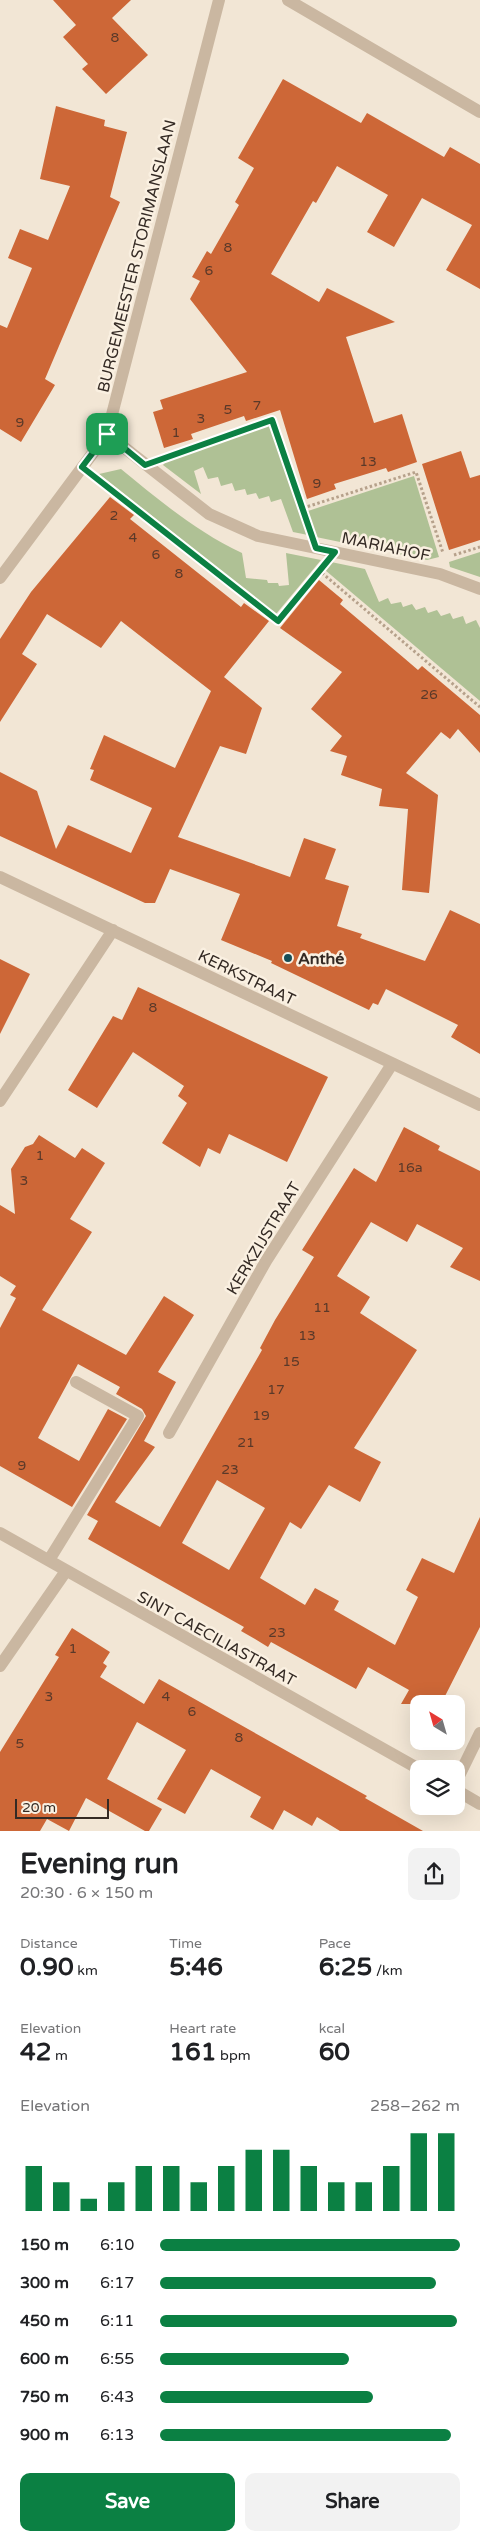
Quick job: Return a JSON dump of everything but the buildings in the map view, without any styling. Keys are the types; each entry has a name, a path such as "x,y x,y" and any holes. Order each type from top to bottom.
{"street":[{"name":"BURGEMEESTER STORIMANSLAAN","path":"0,578 107,434 219,0"},
{"path":"288,0 480,112"},
{"name":"MARIAHOF","path":"107,434 209,514 258,536 440,574 480,588"},
{"name":"KERKSTRAAT","path":"0,877 480,1105"},
{"path":"0,1101 113,930"},
{"name":"KERKZIJSTRAAT","path":"169,1433 266,1261 392,1064"},
{"path":"49,1560 138,1416 76,1382"},
{"name":"SINT CAECILIASTRAAT","path":"0,1533 410,1764"},
{"path":"0,1666 66,1571"},
{"path":"465,1764 480,1733"},
{"path":"465,1795 480,1804"}],"path":[{"path":"145,465 272,420 316,548"},
{"path":"82,467 278,621 335,552"},
{"path":"303,508 416,472 444,558 480,547"},
{"path":"320,571 480,707"}],"green space":[{"path":"270,425 308,535 293,532 281,499 271,502 269,496 259,499 256,493 247,495 245,489 235,491 232,483 221,486 218,477 208,479 203,467 194,471 201,494 163,465 168,459"},
{"path":"121,469 194,526 242,553 246,578 267,580 268,583 278,583 279,586 289,585 286,553 321,560 276,614 99,474"},
{"path":"414,476 439,557 427,560 316,537 308,511"},
{"path":"480,552 480,577 450,567 449,562"},
{"path":"331,562 365,569 379,602 388,598 391,604 401,602 403,607 412,604 416,610 425,607 428,613 437,610 441,616 450,613 453,619 463,616 466,624 476,620 480,628 480,701 325,570"}],"place":[{"name":"Anthé","path":"288,958"}],"route":[{"path":"272,420 316,548 335,552 278,621 82,467 107,434 145,465 272,420"}]}
